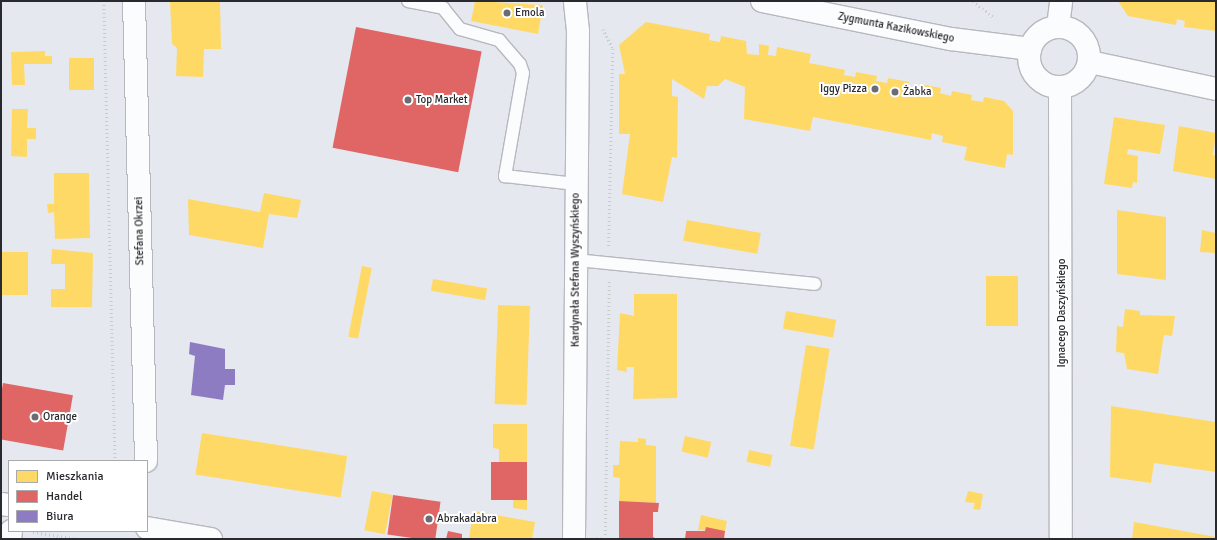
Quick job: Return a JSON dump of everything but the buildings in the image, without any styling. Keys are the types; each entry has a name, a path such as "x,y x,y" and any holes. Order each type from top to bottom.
{"street":[{"name":"Stefana Okrzei","path":"134,1 146,460"},
{"name":"Kardynała Stefana Wyszyńskiego","path":"574,539 576,260 575,1"},
{"name":"Zygmunta Kazikowskiego","path":"762,1 951,39 1030,49"},
{"path":"1058,27 1061,1"},
{"path":"1058,27 1078,33 1084,40 1090,62 1077,82 1060,88 1050,87 1035,76 1029,58 1030,49 1040,33 1058,27"},
{"path":"1090,62 1216,89"},
{"name":"Ignacego Daszyńskiego","path":"1060,88 1061,539"},
{"path":"148,528 211,539"}],"lane":[{"path":"408,1 443,8 460,29 499,40 520,64 523,73 505,176 576,184"},
{"path":"576,260 609,261 815,284"}],"path":[{"path":"104,1 115,460"},
{"path":"973,1 995,18"},
{"path":"603,29 613,49 605,539"},
{"path":"16,534 78,539"}],"place":[{"name":"Emola","path":"507,13"},
{"name":"Iggy Pizza","path":"875,89"},
{"name":"Żabka","path":"895,92"},
{"name":"Top Market","path":"408,100"},
{"name":"Orange","path":"35,417"},
{"name":"Abrakadabra","path":"429,519"}]}
